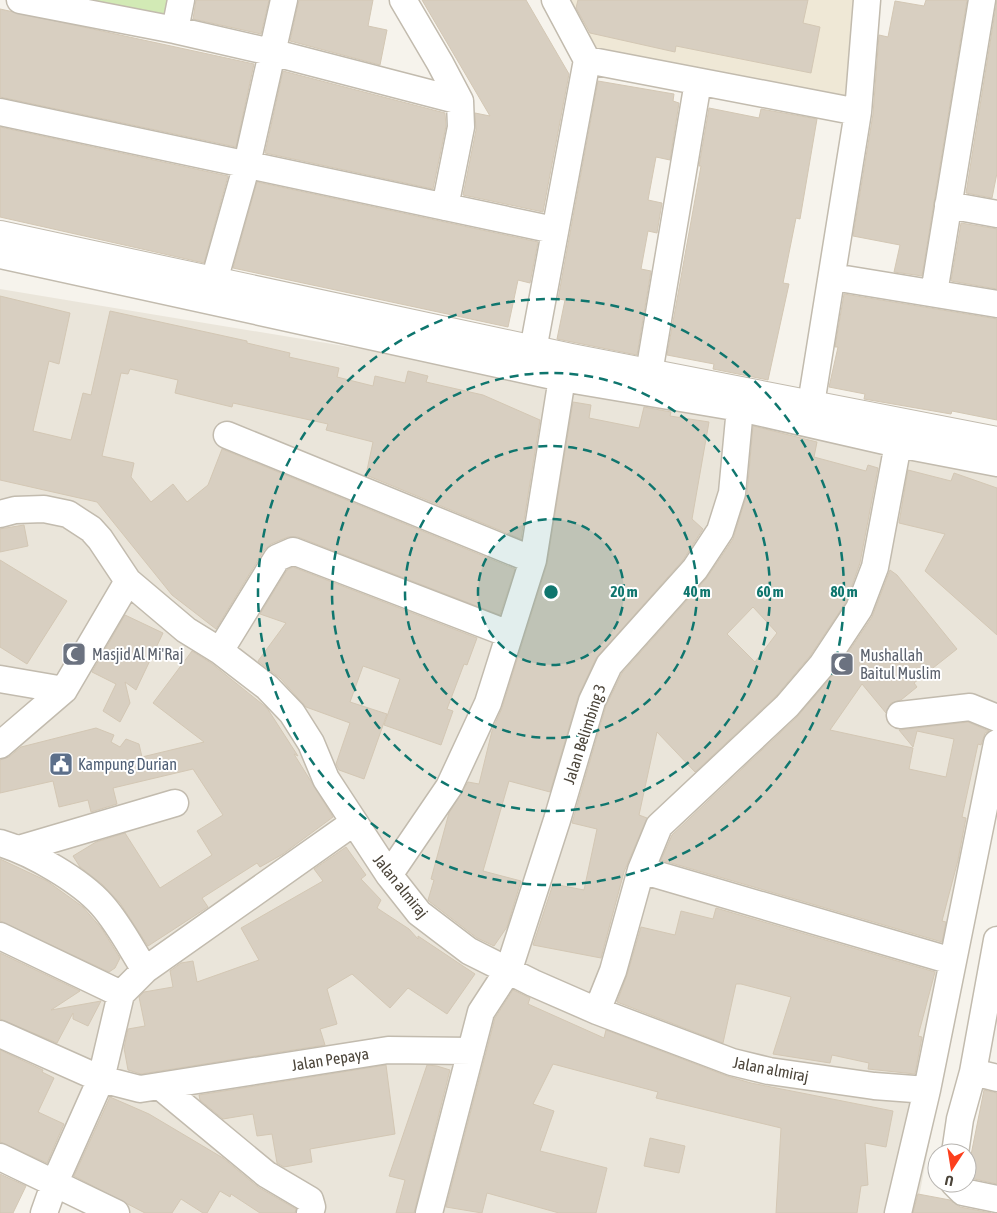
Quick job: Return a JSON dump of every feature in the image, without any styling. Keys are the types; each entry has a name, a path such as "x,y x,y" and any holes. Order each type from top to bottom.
{"street":[{"path":"20,0 175,30 272,52 460,101"},
{"path":"175,30 181,0"},
{"path":"214,281 247,164 284,0"},
{"path":"403,0 460,101 461,127 445,207"},
{"path":"533,350 587,60 555,0"},
{"path":"811,404 833,277 858,112 867,0"},
{"path":"934,293 948,205 987,4"},
{"path":"587,60 858,112"},
{"path":"649,373 698,82"},
{"path":"0,112 554,230"},
{"path":"948,205 997,214"},
{"path":"0,235 533,350 567,368 649,373 898,444 997,463"},
{"path":"0,255 567,368 750,402 811,404 936,431 997,441"},
{"path":"833,277 997,304"},
{"path":"389,876 449,787 488,703 533,560 567,368"},
{"name":"Jalan Belimbing 3","path":"508,969 557,820 592,701 609,664 695,569 720,531 732,493 750,402"},
{"path":"898,444 936,431"},
{"path":"227,435 533,560"},
{"path":"597,1010 613,971 641,870 659,826 787,706 822,665 858,609 875,567 898,444"},
{"name":"Jalan almiraj","path":"0,514 15,510 44,509 68,514 91,529 100,539 128,581 186,630 220,651 267,687 292,713 310,743 326,779 389,876 419,913 470,951 533,983 732,1062 769,1071 874,1086 926,1090"},
{"path":"220,651 277,558 293,551 509,634"},
{"path":"0,745 64,690 128,581"},
{"path":"0,679 64,690"},
{"path":"900,715 970,707 997,718"},
{"path":"898,1213 926,1090 997,743"},
{"path":"10,846 175,803"},
{"path":"44,1213 55,1182 101,1079 121,994 145,970 353,823"},
{"path":"10,846 86,889 114,922 145,970"},
{"path":"641,870 952,961"},
{"path":"0,936 121,994"},
{"path":"956,1143 960,1119 985,1075 997,940"},
{"path":"429,1213 481,1012 508,969"},
{"name":"Jalan Pepaya","path":"0,1034 101,1079 140,1089 388,1050 471,1051"},
{"path":"161,1087 266,1174 310,1200 310,1213"},
{"path":"0,1157 116,1213"},
{"path":"968,1193 997,1199"}],"shaded area":[{"path":"565,0 862,0 848,96 580,45"},
{"path":"0,289 592,387 997,468 997,786 929,1143 927,1143 927,1155 916,1213 105,1213 0,1161"}],"green space":[{"path":"68,0 177,0 173,24"}],"building":[{"path":"196,0 269,0 261,34 193,19"},
{"path":"299,0 373,0 368,26 387,30 380,65 290,41"},
{"path":"422,0 526,0 569,74 543,212 463,195 476,130 475,113 490,116"},
{"path":"578,0 808,0 803,23 820,27 811,73 676,46 675,52 590,33 576,8"},
{"path":"926,0 967,0 922,276 894,272 900,245 853,236 873,114 879,35 888,37 895,1 924,6"},
{"path":"997,0 997,173 992,198 966,193"},
{"path":"0,9 254,64 236,147 0,97"},
{"path":"283,71 445,113 446,126 433,189 265,153"},
{"path":"598,81 674,94 673,101 679,103 670,160 656,157 648,200 662,203 657,233 648,231 641,269 651,271 637,355 557,339 565,300 558,299"},
{"path":"709,108 759,118 761,109 817,119 800,219 796,218 783,283 789,284 768,380 713,369 714,364 667,355 701,166 699,166"},
{"path":"0,127 228,176 204,263 0,217"},
{"path":"257,182 538,242 530,283 518,280 508,327 233,268"},
{"path":"961,223 997,229 997,289 951,281"},
{"path":"844,294 997,319 997,420 952,411 951,414 864,399 865,394 829,387 838,347 835,347"},
{"path":"0,296 70,313 59,364 49,361 33,431 71,440 83,393 91,395 110,311 247,341 247,343 290,353 289,357 339,368 337,377 373,386 375,376 405,383 408,371 428,376 426,382 483,395 540,420 521,539 366,475 373,442 326,430 328,424 233,403 232,407 175,393 178,380 130,369 128,374 121,373 102,456 134,463 131,477 151,502 173,484 187,502 208,485 222,449 515,569 500,615 298,537 288,537 271,544 264,550 216,629 172,595 97,502 0,480"},
{"path":"573,402 591,405 589,418 639,428 644,407 671,412 670,416 709,422 692,519 703,529 683,560 596,658 578,697 550,792 509,781 483,871 521,881 507,927 494,946 477,938 428,900 434,880 431,879 449,813 468,782 479,784 492,731 502,708 547,564"},
{"path":"753,426 817,442 814,457 866,471 868,465 878,468 860,563 846,602 810,656 776,696 695,772 657,732 639,815 647,818 624,872 601,958 533,945 553,884 584,890 597,829 572,823 606,706 622,673 706,579 733,539 747,494","holes":["753,607 777,633 755,662 727,634"]},
{"path":"908,470 951,481 954,473 997,488 997,635 925,571 945,534 899,523"},
{"path":"24,525 28,546 0,552 0,529"},
{"path":"0,560 67,601 27,664 0,647"},
{"path":"293,567 477,638 467,665 464,664 447,709 453,711 441,745 384,725 400,679 363,666 350,702 387,714 364,779 339,770 336,764 350,723 306,707 280,678 258,661 286,623 260,614 287,570"},
{"path":"890,570 897,575 957,649 914,683 917,687 901,700 891,703 886,713 862,684 830,730 913,748 909,769 946,777 954,739 917,731 913,747 899,730 968,722 989,731 985,733 981,745 978,744 962,817 966,818 958,860 942,921 946,922 942,942 661,860 672,835 797,717 833,675 872,617"},
{"path":"125,615 163,633 136,690 125,682 130,703 120,722 103,711 116,684 92,672"},
{"path":"192,651 211,663 267,708 298,756 294,754 333,817 283,854 260,867 257,863 202,898 208,907 148,946 120,903 102,884 80,867 73,856 96,842 125,833 160,888 212,855 197,831 223,815 193,769 113,788 117,804 91,812 88,800 59,807 53,781 0,793 0,760 9,757 21,747 96,728 114,735 111,742 120,747 126,739 139,744 142,757 204,742 153,703"},
{"path":"346,847 366,875 361,879 381,900 377,908 409,929 418,939 418,936 475,974 447,1014 408,988 390,1008 352,974 327,989 337,1024 320,1029 325,1045 141,1074 128,1070 124,1048 128,1029 145,1026 139,997 144,992 173,987 170,971 181,963 193,961 197,982 259,960 241,928 323,881 314,869"},
{"path":"0,859 47,881 83,907 102,929 120,958 115,968 109,972 0,921"},
{"path":"716,908 935,972 918,1036 922,1037 915,1074 868,1069 869,1063 832,1055 830,1063 773,1054 791,997 741,984 736,984 723,1043 617,1002 641,927 675,935 681,911 713,919"},
{"path":"0,953 80,991 51,1010 101,1001 88,1026 73,1019 73,1013 57,1043 0,1019"},
{"path":"513,990 530,998 528,1004 604,1038 606,1030 727,1076 751,1083 893,1111 886,1147 865,1143 868,1185 861,1186 857,1213 776,1213 781,1128 656,1098 658,1092 553,1064 533,1104 554,1111 540,1151 607,1168 596,1213 559,1213 487,1193 482,1213 446,1207 495,1018"},
{"path":"0,1050 43,1070 42,1072 54,1078 38,1112 64,1124 47,1163 0,1142"},
{"path":"386,1065 395,1134 310,1149 312,1162 284,1167 277,1163 272,1134 257,1136 253,1114 223,1119 200,1100 199,1095"},
{"path":"427,1065 450,1070 414,1213 396,1213 405,1180 389,1176"},
{"path":"984,1090 997,1093 997,1184 977,1180 977,1143 973,1143"},
{"path":"110,1097 149,1114 223,1158 258,1187 296,1209 295,1213 260,1213 231,1194 230,1197 220,1191 207,1213 203,1213 181,1199 172,1213 145,1213 74,1176"},
{"path":"650,1138 685,1146 679,1173 644,1166"},
{"path":"0,1174 26,1186 13,1213 0,1213"},
{"path":"918,1194 950,1200 960,1207 991,1213 913,1213"}],"place":[{"name":"Masjid Al Mi'Raj","path":"74,654"},
{"name":"Mushallah Baitul Muslim","path":"842,664"},
{"name":"Kampung Durian","path":"61,764"}]}
